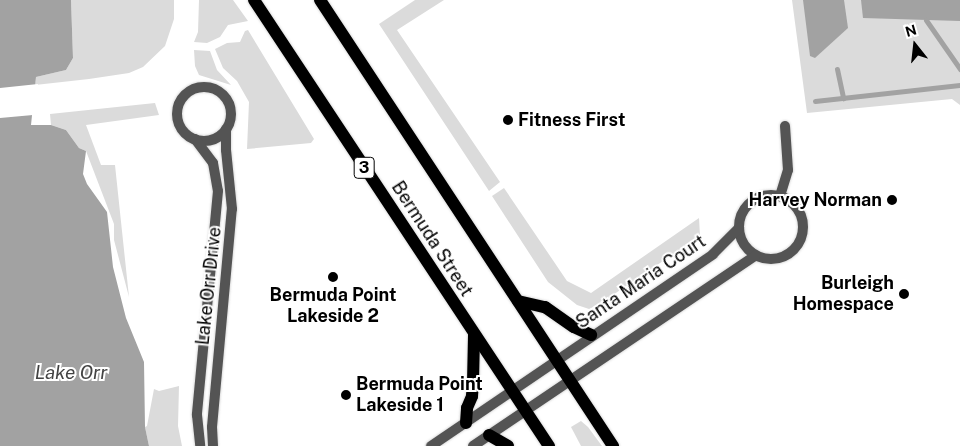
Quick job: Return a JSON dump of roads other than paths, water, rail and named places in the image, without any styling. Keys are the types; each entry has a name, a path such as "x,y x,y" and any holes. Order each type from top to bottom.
{"main road":[{"name":"Bermuda Street","path":"254,0 549,446"},
{"path":"320,0 613,446"},
{"path":"518,301 545,306 574,327 591,335"},
{"path":"466,423 467,408 473,383 474,335"},
{"path":"489,435 508,446"}],"street":[{"path":"210,87 225,96 231,112 226,129 212,139 195,139 182,129 177,112 183,98 194,89 210,87"},
{"path":"780,196 788,170 785,126"},
{"name":"Lake Orr Drive","path":"213,446 212,427 232,209 226,129"},
{"name":"Lake Orr Drive","path":"195,139 213,163 218,191 197,415 200,446"},
{"path":"765,196 780,196 796,208 803,226 802,236 793,250 785,256 766,258 756,255 744,244 739,228 740,218 750,203 765,196"},
{"name":"Santa Maria Court","path":"557,359 713,254 739,228"},
{"path":"472,446 756,255"},
{"path":"432,446 557,359"}],"water":[{"name":"Lake Orr","path":"0,0 71,0 73,58 66,70 36,77 31,125 51,125 66,130 79,148 86,151 83,174 87,184 107,212 113,267 126,318 144,362 145,427 149,446 0,446"},
{"path":"803,0 844,0 848,28 815,58 810,56"},
{"path":"861,0 960,0 960,21 863,18"}],"waterway":[{"path":"926,20 960,69"},
{"path":"837,69 843,98"},
{"path":"815,101 960,85"}],"place":[{"name":"Fitness First","path":"508,120"},
{"name":"Harvey Norman","path":"892,200"},
{"name":"Bermuda Point Lakeside 2","path":"333,277"},
{"name":"Burleigh Homespace","path":"904,294"},
{"name":"Bermuda Point Lakeside 1","path":"346,395"}]}
